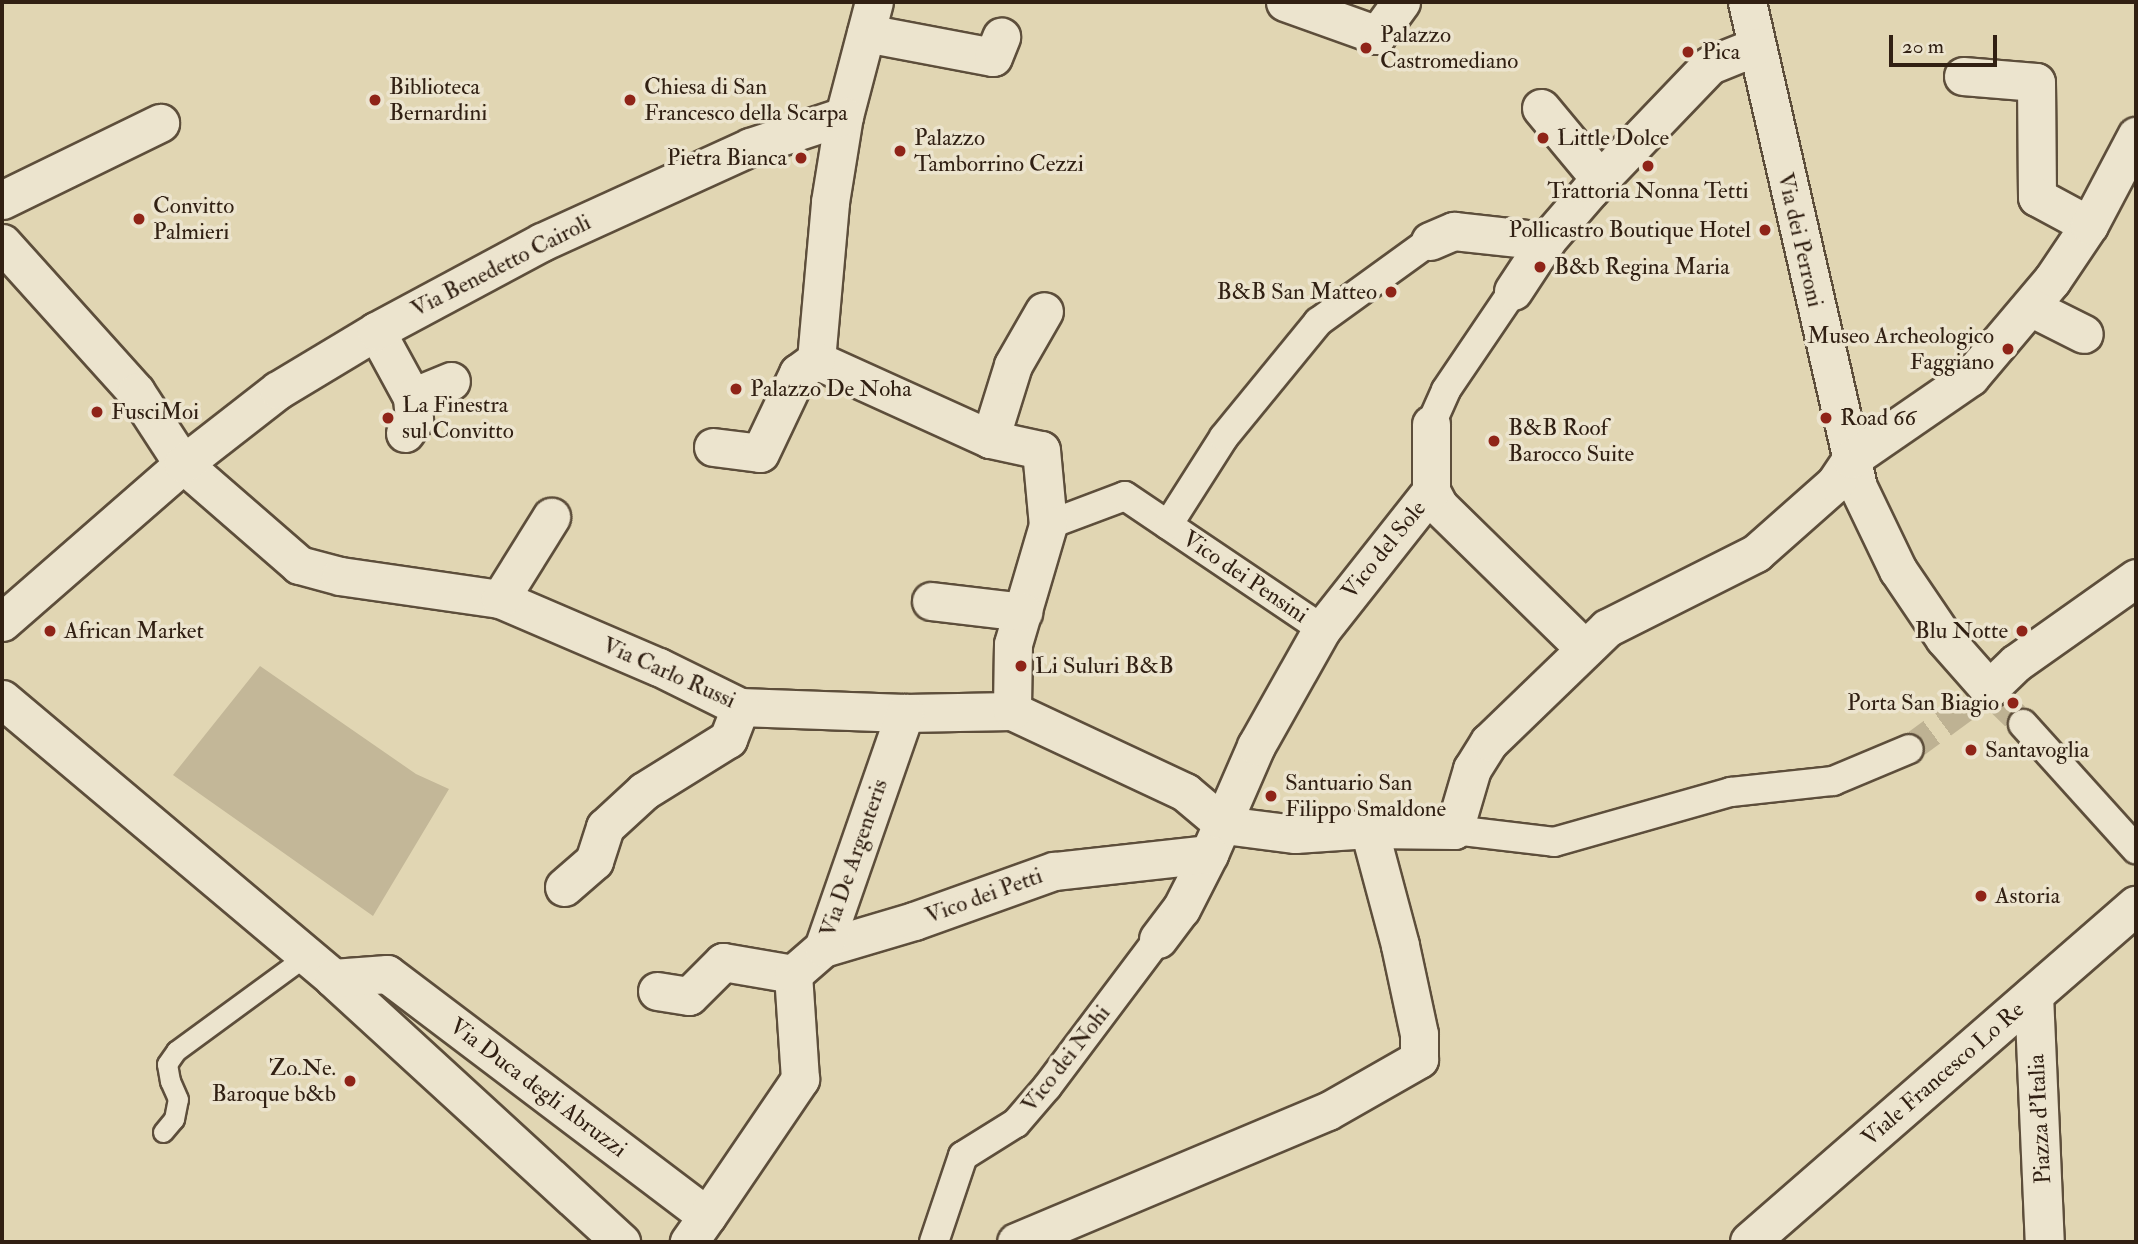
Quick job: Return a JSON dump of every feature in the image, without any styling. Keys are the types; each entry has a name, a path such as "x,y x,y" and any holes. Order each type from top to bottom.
{"street":[{"path":"1284,2 1377,35 1401,2"},
{"name":"Via dei Perroni","path":"1747,2 1755,47 1858,486 1898,570 1986,696 2016,663 2136,578"},
{"path":"713,447 760,453 798,373 816,360 830,202 844,116 870,17 993,57 1001,37"},
{"path":"1513,291 1546,241 1600,179 1710,65 1755,47"},
{"path":"1963,75 2036,82 2037,197 2089,225"},
{"path":"1541,108 1600,179"},
{"name":"Via Benedetto Cairoli","path":"2,622 183,464 278,390 376,331 542,242 750,147 844,116"},
{"path":"2,200 160,123"},
{"path":"1909,748 1833,781 1731,792 1554,842 1454,830 1472,769 1489,742 1607,628 1756,553 1835,483 1852,459 1970,377 2031,307 2089,225 2136,136"},
{"path":"1168,525 1224,437 1318,322 1430,241 1454,230 1546,241"},
{"name":"Via Carlo Russi","path":"2,243 136,392 183,464 299,565 340,576 500,599 659,667 740,707 905,713 1012,711 1185,792 1220,828"},
{"name":"Vico del Sole","path":"1158,939 1181,909 1256,746 1322,629 1431,491 1431,424 1446,390 1513,291"},
{"path":"2031,307 2084,334"},
{"path":"990,439 1013,365 1044,311"},
{"path":"376,331 412,397 414,420 405,433"},
{"path":"816,360 990,439 1041,450 1048,525 1013,644 1012,711"},
{"path":"412,397 451,381"},
{"path":"1431,491 1439,506 1585,649"},
{"name":"Vico dei Pensini","path":"1048,525 1125,496 1322,629"},
{"path":"500,599 551,517"},
{"path":"931,601 1023,612"},
{"name":"Via Duca degli Abruzzi","path":"2,699 320,967 621,1242"},
{"path":"564,887 594,861 605,827 644,791 728,739 740,707"},
{"name":"Via De Argenteris","path":"793,974 823,948 905,713"},
{"path":"2023,724 2136,849"},
{"name":"Vico dei Petti","path":"823,948 914,921 1054,871 1148,862 1220,828 1295,834 1369,829 1454,830"},
{"path":"1016,1242 1328,1111 1419,1059 1419,1034 1400,945 1369,829"},
{"name":"Viale Francesco Lo Re","path":"1750,1242 2136,906"},
{"name":"Vico dei Nohi","path":"934,1242 963,1156 1016,1123 1047,1087 1158,939"},
{"path":"657,991 689,996 723,962 793,974 800,1079 698,1229"},
{"name":"Via Duca degli Abruzzi","path":"320,967 387,974 698,1229"},
{"name":"Piazza d'Italia","path":"2034,995 2045,1242"}],"lane":[{"path":"163,1132 174,1119 178,1099 170,1081 167,1064 176,1051 320,967"}],"shaded area":[{"path":"260,666 416,774 449,789 373,916 173,775"}],"tunnel":[{"path":"1995,697 2023,724"},
{"path":"1909,749 1973,702"}],"place":[{"name":"Palazzo Castromediano","path":"1366,48"},
{"name":"Pica","path":"1688,52"},
{"name":"Biblioteca Bernardini","path":"375,100"},
{"name":"Chiesa di San Francesco della Scarpa","path":"630,100"},
{"name":"Little Dolce","path":"1543,138"},
{"name":"Palazzo Tamborrino Cezzi","path":"900,151"},
{"name":"Pietra Bianca","path":"801,158"},
{"name":"Trattoria Nonna Tetti","path":"1648,166"},
{"name":"Convitto Palmieri","path":"139,219"},
{"name":"Pollicastro Boutique Hotel","path":"1765,230"},
{"name":"B&b Regina Maria","path":"1540,267"},
{"name":"B&B San Matteo","path":"1391,292"},
{"name":"Museo Archeologico Faggiano","path":"2008,349"},
{"name":"Palazzo De Noha","path":"736,389"},
{"name":"FusciMoi","path":"97,412"},
{"name":"La Finestra sul Convitto","path":"388,418"},
{"name":"Road 66","path":"1826,418"},
{"name":"B&B Roof Barocco Suite","path":"1494,441"},
{"name":"African Market","path":"50,631"},
{"name":"Blu Notte","path":"2022,631"},
{"name":"Li Suluri B&B","path":"1021,666"},
{"name":"Porta San Biagio","path":"2013,703"},
{"name":"Santavoglia","path":"1971,750"},
{"name":"Santuario San Filippo Smaldone","path":"1271,796"},
{"name":"Astoria","path":"1981,896"},
{"name":"Zo.Ne. Baroque b&b","path":"350,1081"}]}
